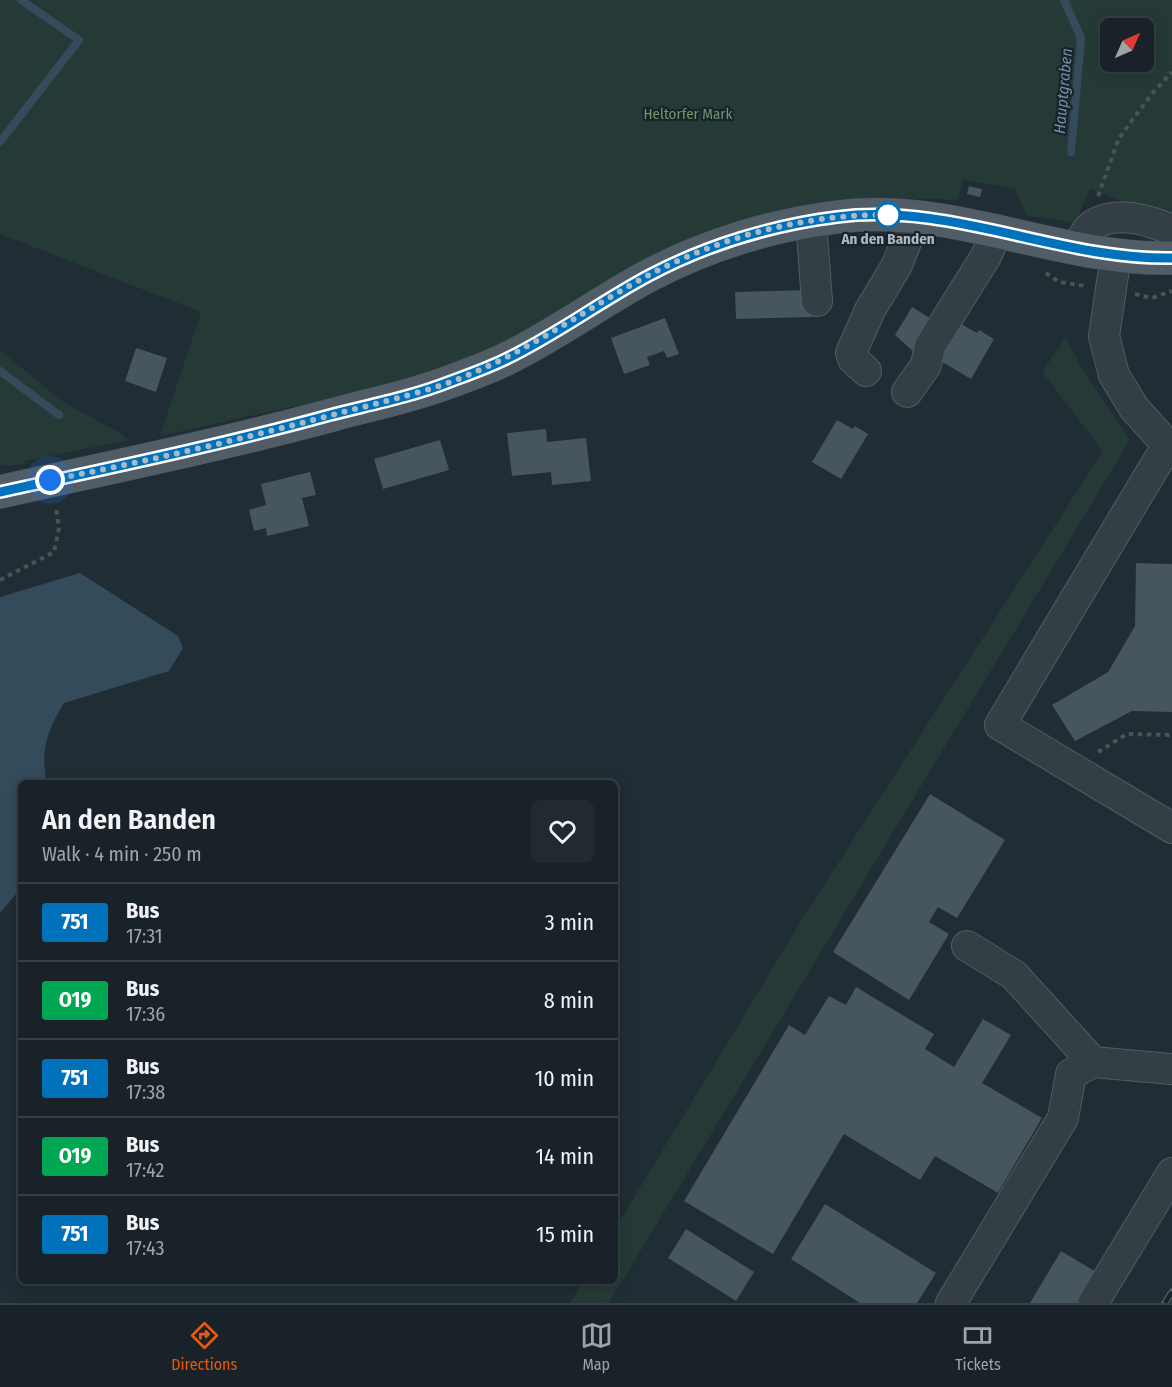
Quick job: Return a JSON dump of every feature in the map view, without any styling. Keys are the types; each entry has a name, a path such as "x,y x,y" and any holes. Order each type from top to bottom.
{"main road":[{"path":"0,492 264,433 445,384 506,359 650,275 697,254 770,230 811,221 872,214 913,216 998,230 1084,237 1116,255 1172,258"}],"street":[{"path":"866,371 853,359 851,353 870,310 897,265 913,216"},
{"path":"1084,237 1110,218 1135,218 1172,230"},
{"path":"811,221 818,301"},
{"path":"907,392 926,365 930,346 987,256 998,230"},
{"path":"1116,255 1104,336 1114,375 1134,408 1170,448 1000,725 1172,828"},
{"path":"967,946 1014,975 1093,1062"},
{"path":"951,1303 1063,1119 1071,1074 1093,1062 1172,1069"},
{"path":"1093,1303 1172,1173"}],"path":[{"path":"1084,237 1119,138 1151,95 1172,72"},
{"path":"1042,272 1059,282 1152,298 1172,291"},
{"path":"0,580 54,552 59,528 50,480"},
{"path":"1072,768 1127,734 1172,735"}],"green space":[{"name":"Heltorfer Mark","path":"0,0 1172,0 1172,219 1090,189 1075,223 1026,215 1015,189 963,180 958,200 874,197 849,202 706,246 685,240 484,354 396,384 160,436 201,312 0,234"},
{"path":"1066,337 1081,367 1130,440 609,1303 570,1303 581,1284 618,1284 618,1224 804,916 1103,451 1042,372"},
{"path":"0,350 62,401 129,440 24,461 26,464 0,466"}],"water":[{"path":"80,573 178,636 183,648 169,671 64,703 46,741 44,761 46,780 18,780 18,892 0,913 0,597"}],"building":[{"path":"969,186 982,189 980,197 967,194"},
{"path":"810,290 811,317 736,319 735,292"},
{"path":"912,307 935,321 915,353 895,335"},
{"path":"665,318 679,354 667,358 664,351 647,357 650,365 624,374 611,338"},
{"path":"954,320 977,333 979,330 994,339 971,379 932,356"},
{"path":"136,348 167,358 156,392 125,381"},
{"path":"837,420 853,429 855,426 868,434 841,479 812,462"},
{"path":"546,429 547,442 586,438 591,481 552,485 551,472 512,476 507,433"},
{"path":"440,440 449,470 383,489 374,459"},
{"path":"310,472 316,495 302,498 309,526 267,536 266,528 254,531 249,510 266,505 261,484"},
{"path":"1136,563 1172,564 1172,712 1132,711 1075,741 1052,705 1108,672 1135,626"},
{"path":"930,794 1005,840 957,918 938,907 929,922 949,934 909,1000 833,952"},
{"path":"856,987 934,1034 925,1049 954,1067 983,1019 1011,1035 982,1083 1042,1118 998,1193 935,1156 920,1180 844,1134 773,1254 684,1201 789,1025 805,1035 829,996 846,1005"},
{"path":"825,1204 936,1273 917,1303 860,1303 791,1259"},
{"path":"686,1229 754,1272 736,1301 668,1258"},
{"path":"1061,1251 1101,1275 1084,1303 1030,1303"}],"waterway":[{"path":"0,142 79,40 21,0"},
{"name":"Hauptgraben","path":"1064,0 1081,38 1071,152"},
{"path":"0,371 59,415"}],"railway":[{"path":"1165,1303 1172,1292"}],"bus line":[{"name":"751","path":"0,492 264,433 445,384 506,359 650,275 697,254 733,240 811,221 872,214 913,216 998,230 1096,252 1172,258"}],"place":[{"name":"An den Banden","path":"888,215"}],"route":[{"path":"50,480 264,433 445,384 506,359 650,275 733,240 841,216 893,215 888,215"}]}
